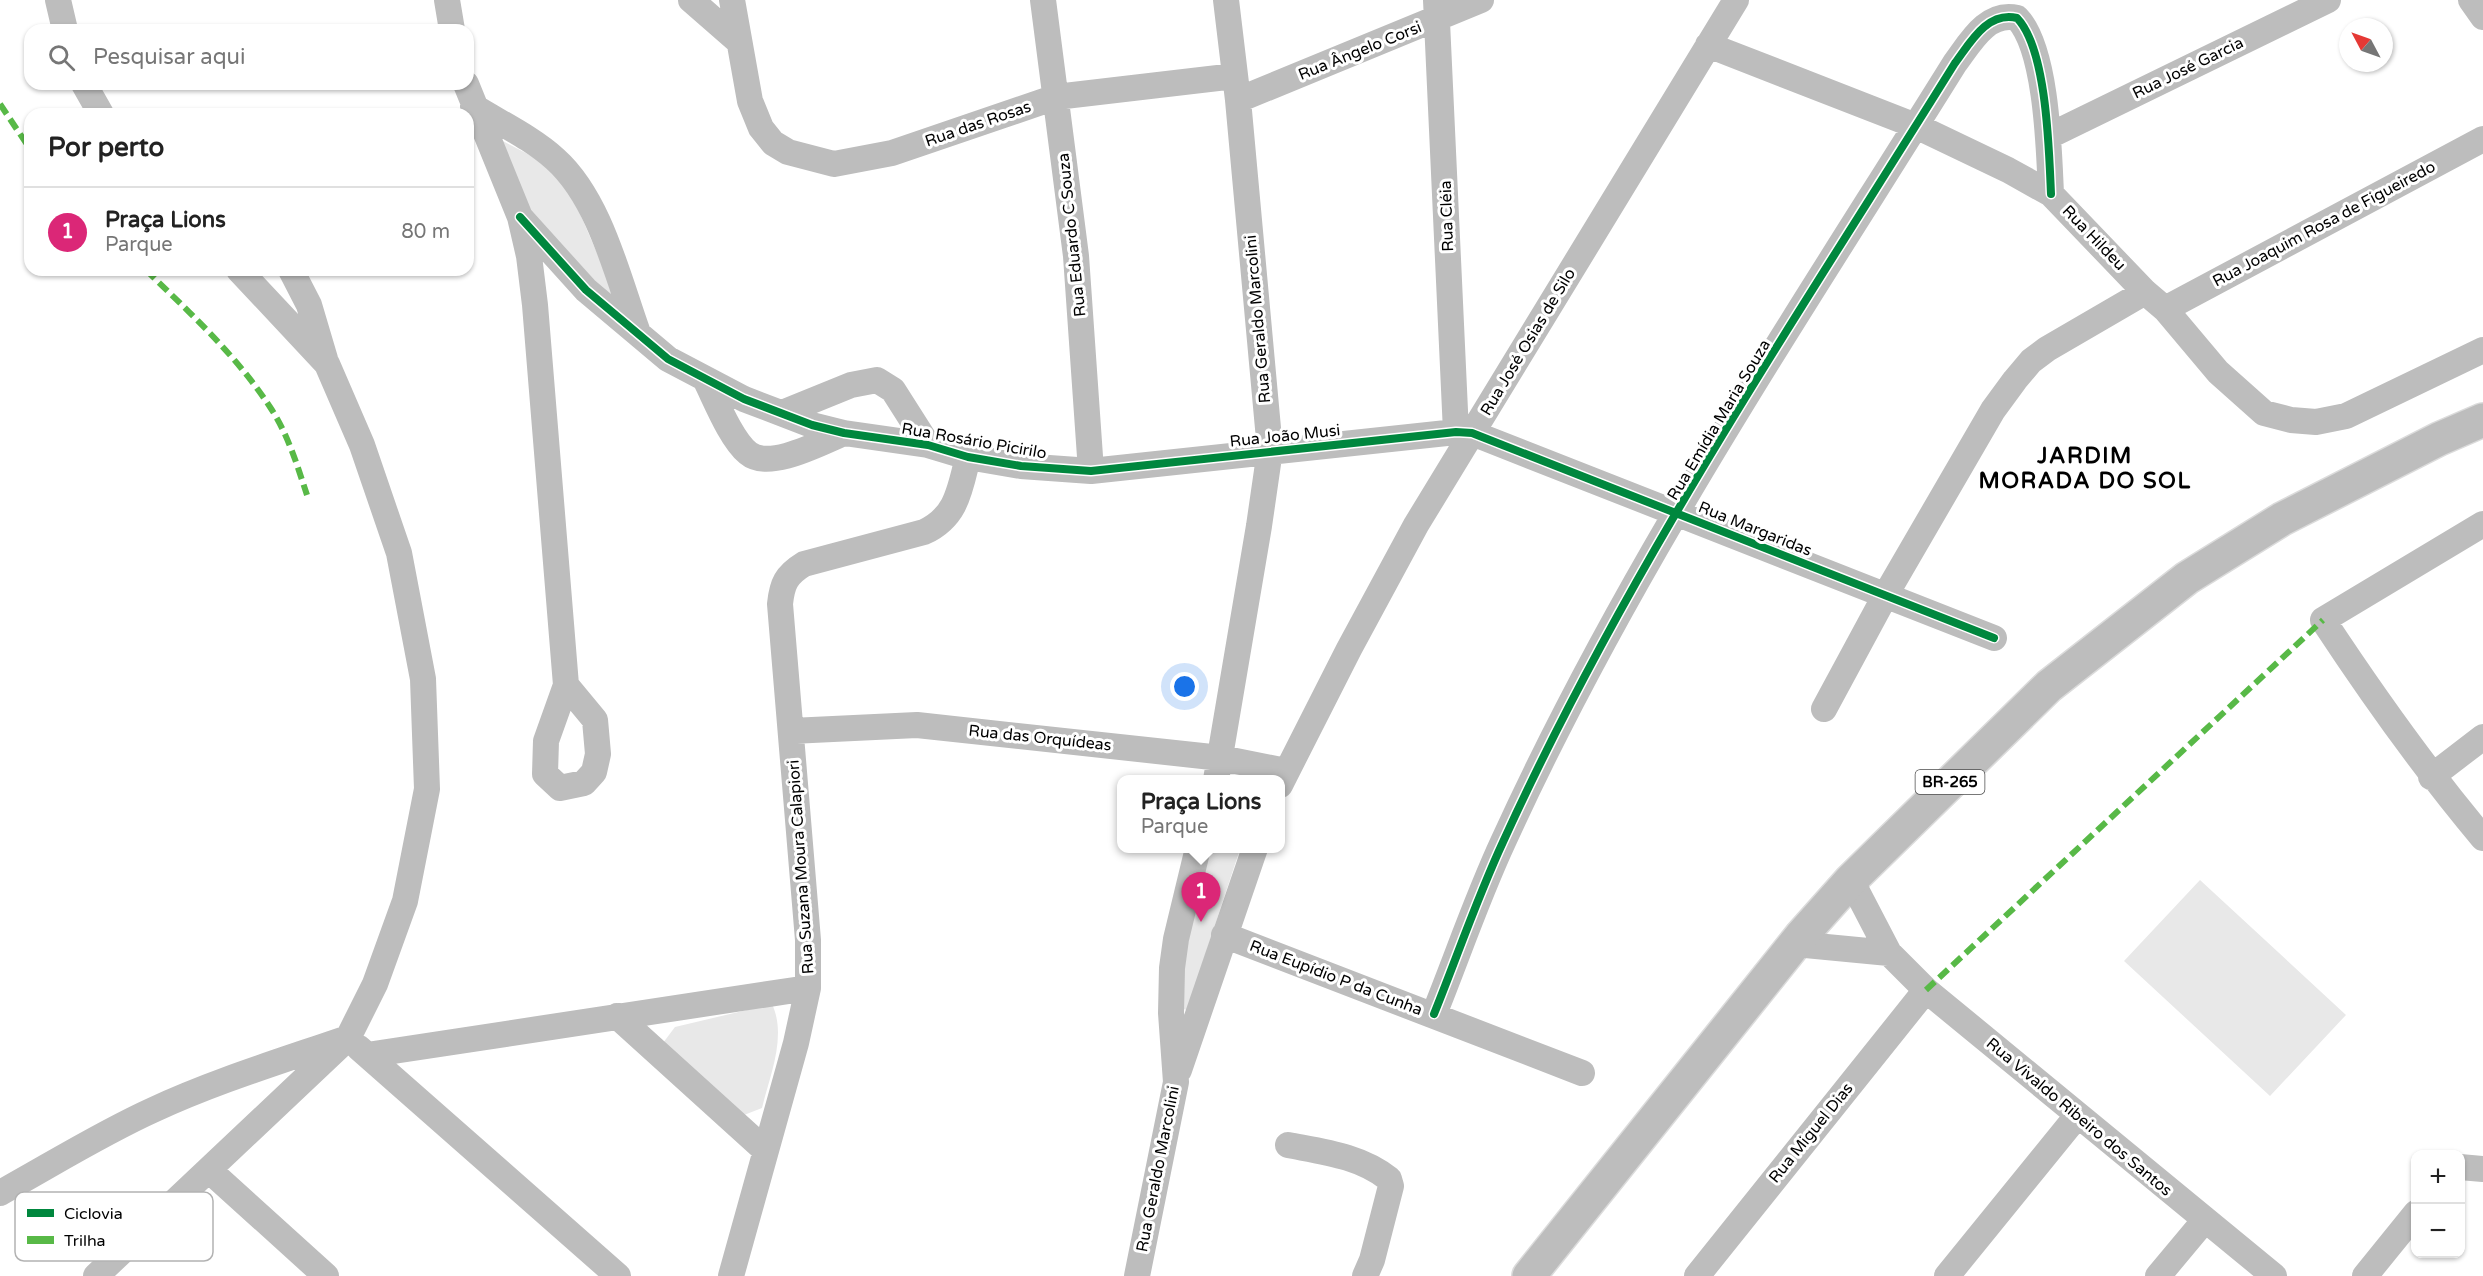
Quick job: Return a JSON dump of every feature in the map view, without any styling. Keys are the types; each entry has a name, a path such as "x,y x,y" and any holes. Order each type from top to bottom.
{"highway":[{"name":"BR-265","path":"1529,1276 1795,944 1851,880 2049,686 2187,578 2282,519 2439,439 2483,420"}],"street":[{"path":"58,0 64,24"},
{"path":"447,0 451,24"},
{"path":"692,0 738,41"},
{"name":"Rua das Rosas","path":"732,0 750,101 761,128 773,143 803,158 834,164 892,153 1056,97 1237,88"},
{"name":"Rua Eduardo C Souza","path":"1043,0 1076,256 1096,471"},
{"name":"Rua Geraldo Marcolini","path":"1218,769 1270,450 1237,88 1226,0"},
{"name":"Rua Ângelo Corsi","path":"1237,88 1437,9 1481,0"},
{"name":"Rua José Osias de Silo","path":"1285,775 1464,433 1736,0"},
{"name":"Rua José Garcia","path":"2049,136 2328,0"},
{"path":"2470,0 2483,17"},
{"name":"Rua Cléia","path":"1437,9 1464,433"},
{"name":"Rua Emídia Maria Souza","path":"1434,1014 1503,843 1584,680 1677,513 1955,63 1988,23 2008,16 2017,18 2028,33 2040,82 2049,136"},
{"name":"Rua Hildeu","path":"1708,45 1916,126 2008,170 2051,194 2145,292 2165,309 2218,372 2264,413 2291,420 2316,422 2346,416 2483,350"},
{"path":"87,90 98,108"},
{"path":"470,95 520,216 529,256 536,305 566,685"},
{"path":"470,95 571,174 599,227 639,337"},
{"path":"2049,136 2051,194"},
{"name":"Rua Joaquim Rosa de Figueiredo","path":"2165,309 2483,139"},
{"name":"Rua Rosário Picirilo","path":"520,216 586,290 639,337 668,359 706,381 782,413 844,433 928,445 968,457 1021,466 1096,471"},
{"path":"245,276 327,364"},
{"path":"187,1192 348,1038 375,984 405,901 427,789 423,679 399,553 362,445 327,364 309,305 294,276"},
{"path":"1824,709 1885,596 1993,410 2031,361 2047,349 2145,292"},
{"path":"782,413 851,385 877,380 893,390 928,445"},
{"path":"706,381 736,436 747,452 754,457 769,459 784,456 844,433"},
{"name":"Rua João Musi","path":"1096,471 1270,450 1464,433"},
{"name":"Rua Margaridas","path":"1464,433 1677,513 1994,638"},
{"name":"Rua Suzana Moura Calapiori","path":"367,1055 808,988 808,940 780,604 785,579 790,572 818,558 924,532 938,525 957,501 968,457"},
{"path":"2483,524 2323,620 2392,724 2432,777 2483,838"},
{"name":"Rua das Orquídeas","path":"791,731 917,725 1261,775"},
{"path":"2432,777 2483,737"},
{"name":"Rua Geraldo Marcolini","path":"1137,1276 1176,1082 1171,1013 1172,968 1176,939 1197,853"},
{"path":"1176,1082 1254,853"},
{"name":"Rua Vivaldo Ribeiro dos Santos","path":"1851,880 1889,953 1926,990 2204,1221 2274,1276"},
{"name":"Rua Eupídio P da Cunha","path":"1224,936 1434,1014 1582,1073"},
{"path":"1795,944 1889,953"},
{"path":"731,1276 796,1043 808,988"},
{"name":"Rua Miguel Dias","path":"1697,1276 1926,990"},
{"path":"616,1016 765,1150"},
{"path":"348,1038 618,1276"},
{"path":"0,1192 108,1131 154,1109 348,1038"},
{"path":"1947,1276 2077,1116"},
{"path":"1288,1145 1355,1159 1370,1165 1389,1179 1391,1186 1375,1250 1365,1276"},
{"path":"2465,1167 2483,1168"},
{"path":"210,1171 326,1276"},
{"path":"2365,1276 2411,1219"},
{"path":"2158,1276 2204,1221"},
{"path":"96,1276 112,1261"}],"shaded area":[{"path":"499,139 547,164 569,188 621,309 521,206"},
{"path":"1203,853 1239,853 1187,1010 1176,1007"},
{"path":"2200,880 2346,1015 2270,1096 2124,961"},
{"path":"772,1004 778,1029 773,1069 762,1108 744,1115 663,1043 675,1027"}],"marked path":[{"path":"0,104 24,140"},
{"path":"152,276 212,335 257,388 282,428 307,495"},
{"path":"1926,990 2323,620"}],"cycle path":[{"path":"1434,1014 1503,842 1604,641 1659,543 1775,349 1955,63 1980,30 1997,19 2017,18 2027,33 2035,53 2045,102 2051,194"},
{"path":"520,217 586,290 668,359 744,399 812,425 844,433 928,445 968,457 1021,466 1091,471 1456,432 1472,433 1994,638"}],"place":[{"name":"Praça Lions","path":"1201,922"}],"district":[{"name":"JARDIM MORADA DO SOL","path":"2085,468"}]}
